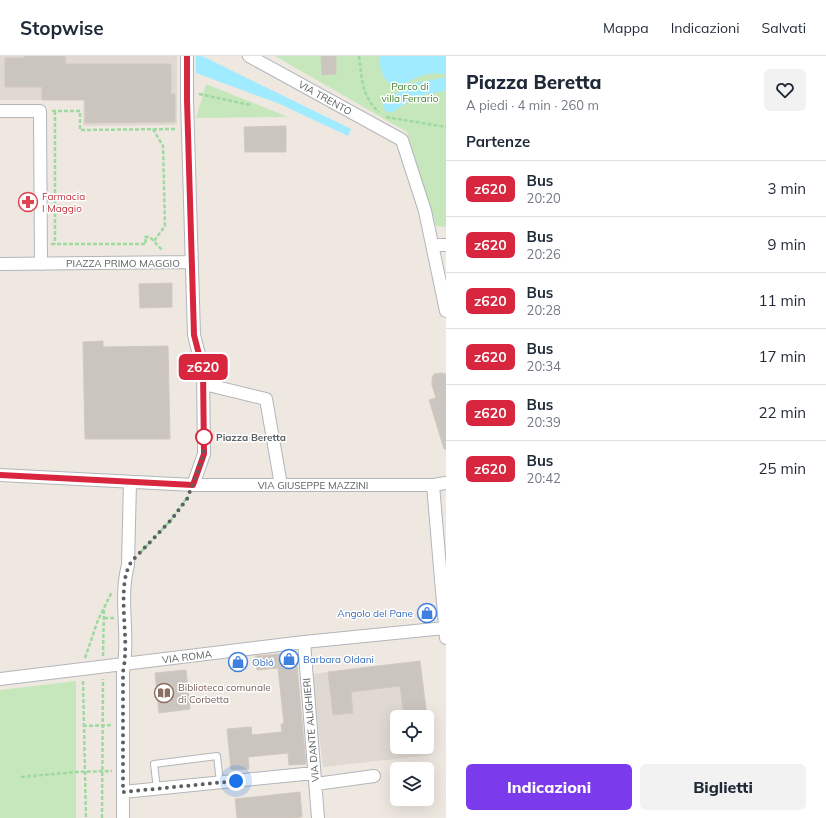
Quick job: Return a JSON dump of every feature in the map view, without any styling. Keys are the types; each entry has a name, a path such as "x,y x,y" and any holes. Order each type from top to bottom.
{"street":[{"name":"PIAZZA PRIMO MAGGIO","path":"0,264 192,262 187,56"},
{"name":"VIA TRENTO","path":"249,56 402,140 424,211 432,245"},
{"path":"0,111 40,111 41,264"},
{"path":"446,245 432,245 443,278 446,311"},
{"path":"192,262 194,335 203,370 204,384 204,454 193,485"},
{"path":"204,384 266,399 281,485"},
{"name":"VIA GIUSEPPE MAZZINI","path":"0,474 193,485 446,483"},
{"path":"123,818 122,725 123,672 126,654 124,591 127,571 130,482"},
{"path":"433,484 446,633"},
{"name":"VIA ROMA","path":"0,679 304,642 446,633"},
{"name":"VIA DANTE ALIGHIERI","path":"304,642 318,818"},
{"path":"123,792 220,782 374,776"}],"lane":[{"path":"157,789 154,764 217,756 220,782"}],"path":[{"path":"359,56 364,91 372,106 378,112 386,116 446,127"},
{"path":"187,100 197,100 199,93 251,105"},
{"path":"40,111 80,111 80,130 179,129"},
{"path":"55,111 55,244"},
{"path":"153,129 164,146 165,226 154,241"},
{"path":"41,244 146,244 145,237 150,237 166,255 166,263"},
{"path":"86,818 83,726 84,660 98,620 114,588 179,510 187,499 193,485"},
{"path":"102,818 104,606"},
{"path":"83,726 122,725"},
{"path":"21,776 85,771 123,771"}],"shaded area":[{"path":"0,56 177,56 177,125 83,126 83,100 0,100"},
{"path":"420,661 426,710 390,710 390,754 431,755 323,767 312,674"}],"green space":[{"name":"Parco di villa Ferrario","path":"275,56 446,56 446,227 436,226 407,132"},
{"path":"206,84 288,117 196,118"},
{"path":"76,681 76,818 0,818 0,690"}],"water":[{"path":"196,56 202,56 351,129 348,136 280,104 196,73"},
{"path":"379,56 446,56 446,75 435,73 420,76 405,84 400,89 388,82 384,76 381,70"}],"building":[{"path":"24,56 65,56 66,64 171,64 171,94 175,94 175,122 85,123 85,100 42,100 42,87 5,87 5,58 24,58"},
{"path":"321,56 336,56 336,74 322,75"},
{"path":"286,126 286,152 245,152 244,127"},
{"path":"172,283 172,307 140,308 139,284"},
{"path":"103,341 103,347 168,346 170,439 85,439 83,342"},
{"path":"434,374 446,374 446,449 444,449 429,400 436,398 432,385 432,378"},
{"path":"292,653 296,656 306,764 289,765 288,753 248,757 249,769 231,770 227,729 251,727 252,735 282,732 281,724 284,724 278,668 257,670 255,656"},
{"path":"420,661 426,710 403,710 400,686 351,692 353,713 333,715 328,672"},
{"path":"186,670 190,709 159,713 155,673"},
{"path":"300,792 302,817 237,818 235,799"}],"waterway":[{"path":"390,106 413,90 446,84"}],"bus line":[{"name":"z620","path":"0,475 193,485 204,454 204,398 203,370 194,335 187,56"}],"place":[{"name":"Farmacia I Maggio","path":"28,202"},
{"name":"Piazza Beretta","path":"204,437"},
{"name":"Angolo del Pane","path":"427,613"},
{"name":"Barbara Oldani","path":"289,659"},
{"name":"Obló","path":"238,662"},
{"name":"Biblioteca comunale di Corbetta","path":"164,693"}],"route":[{"path":"204,437 204,454 187,499 171,520 128,565 125,576 126,654 123,672 123,792 236,781"}]}
